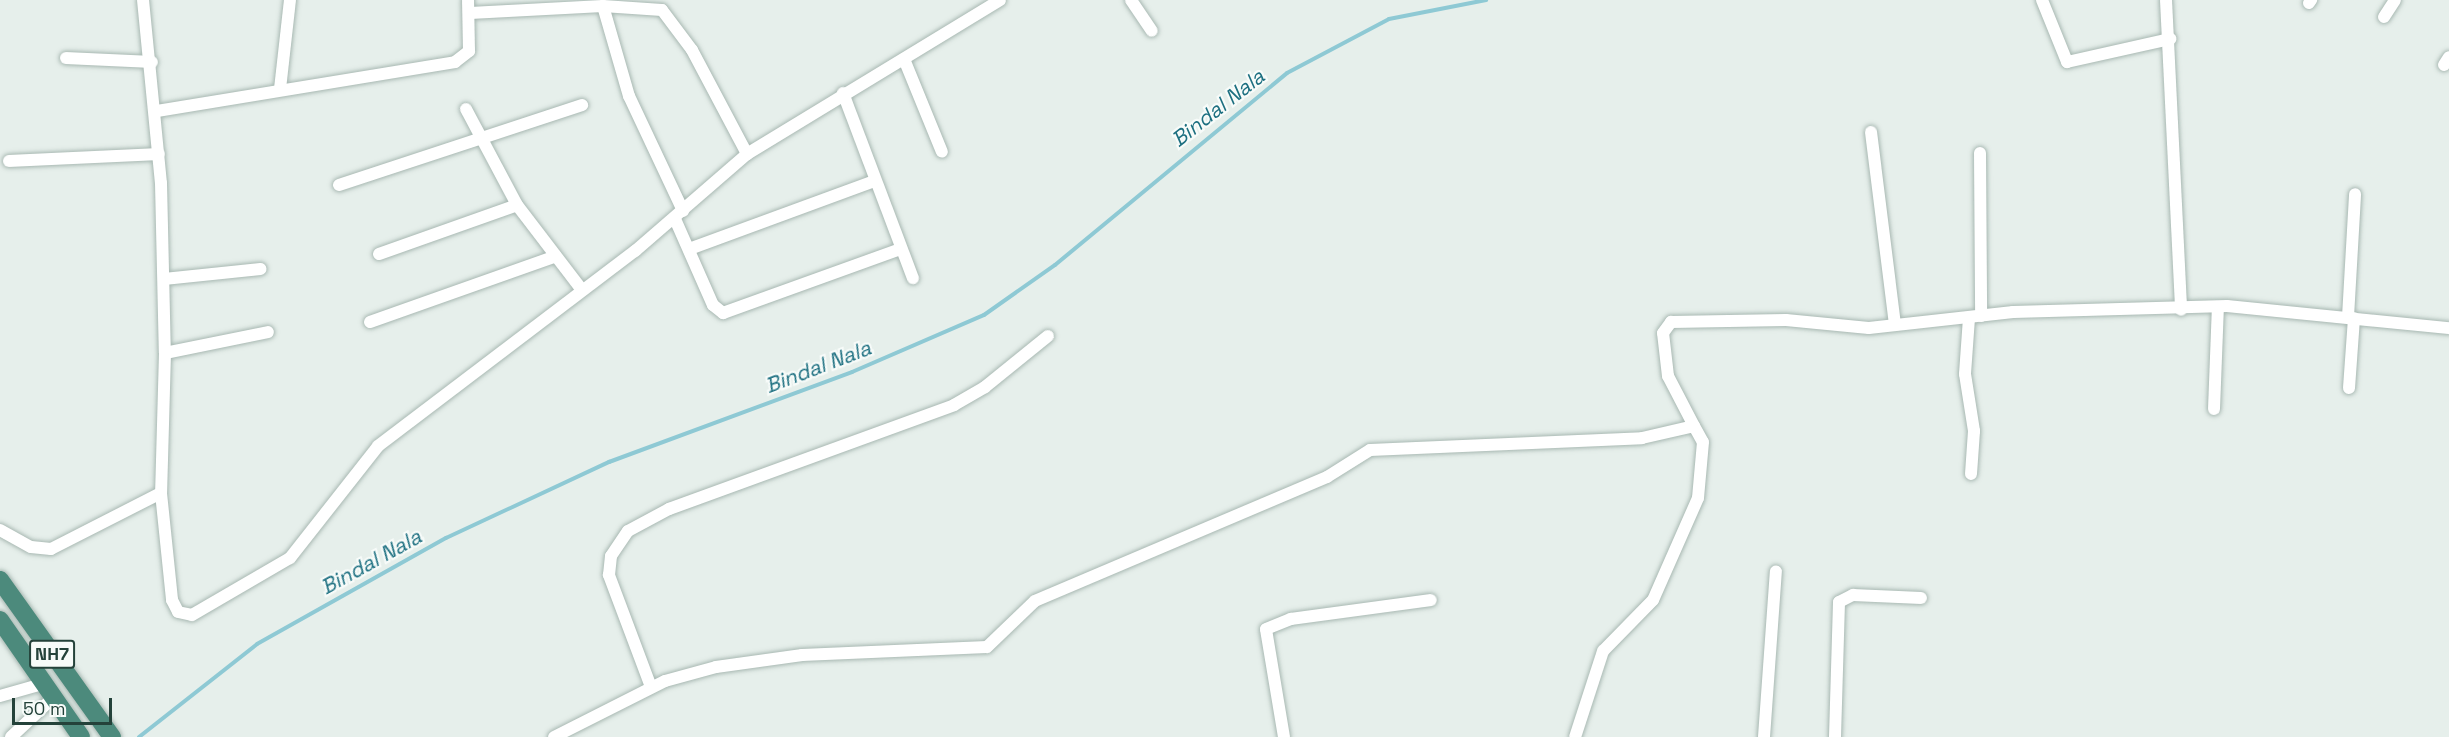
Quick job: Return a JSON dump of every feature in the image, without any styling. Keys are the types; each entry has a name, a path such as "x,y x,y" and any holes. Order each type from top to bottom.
{"highway":[{"name":"NH7","path":"0,580 109,732"},
{"name":"NH7","path":"0,620 81,737"}],"street":[{"path":"143,0 157,111 164,279 165,353 161,493 172,600 178,612 192,615 290,558 378,446 679,215 747,154 843,93 904,59 1000,0"},
{"path":"280,89 290,0"},
{"path":"157,111 455,62 469,51 468,0"},
{"path":"1131,0 1152,31"},
{"path":"2042,0 2067,62 2170,39"},
{"path":"2166,0 2170,39 2181,310"},
{"path":"2384,18 2395,0"},
{"path":"470,13 603,6 656,9 670,16 747,154"},
{"path":"603,6 629,96 679,215 713,304 723,313 901,249"},
{"path":"66,58 152,62"},
{"path":"904,59 942,152"},
{"path":"843,93 874,181 913,278"},
{"path":"339,185 482,141 582,105"},
{"path":"466,109 517,205 582,290"},
{"path":"1871,132 1895,325"},
{"path":"1971,474 1980,153"},
{"path":"9,161 159,154"},
{"path":"692,248 874,181"},
{"path":"2349,388 2355,194"},
{"path":"379,254 517,205"},
{"path":"370,322 556,256"},
{"path":"164,279 260,269"},
{"path":"2214,409 2218,307"},
{"path":"1575,737 1603,651 1653,600 1698,498 1703,442 1668,376 1666,324 1786,320 1858,328 1975,317 2218,307 2351,317 2449,328"},
{"path":"165,353 268,332"},
{"path":"651,687 609,575 611,556 628,531 669,509 954,405 985,387 1048,336"},
{"path":"554,737 651,687 694,672 754,661 987,647 1035,601 1327,477 1370,450 1642,438 1694,426"},
{"path":"0,530 31,548 51,549 161,493"},
{"path":"1764,737 1776,571"},
{"path":"1835,737 1839,602 1853,595 1921,598"},
{"path":"1284,737 1266,629 1291,619 1431,600"},
{"path":"0,696 48,691"},
{"path":"11,737 48,691"}],"waterway":[{"name":"Bindal Nala","path":"139,737 257,644 446,538 609,462 852,372 984,315 1055,265 1287,73 1389,19 1486,0"}]}
